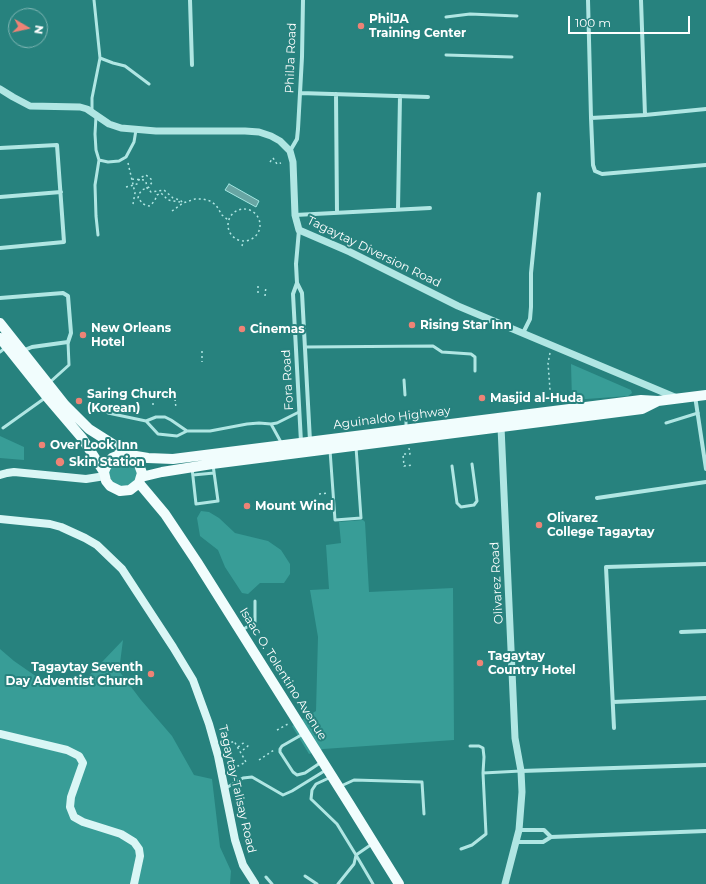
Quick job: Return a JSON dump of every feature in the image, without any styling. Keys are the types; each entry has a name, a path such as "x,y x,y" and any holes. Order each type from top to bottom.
{"main road":[{"path":"0,323 65,405 89,429 136,459 140,465 140,480 130,490 120,491 110,486 105,474 82,438 3,349 0,338"},
{"name":"Aguinaldo Highway","path":"140,480 213,468 305,447 406,429 551,410 641,400 658,401 706,395"},
{"name":"Aguinaldo Highway","path":"130,455 148,458 173,459 283,445 330,448 642,409 658,401"},
{"path":"105,474 106,467 112,458 122,454 130,455"},
{"path":"0,475 14,472 86,480 105,474"},
{"name":"Isaac O. Tolentino Avenue","path":"140,480 178,533 399,884"},
{"name":"Tagaytay-Talisay Road","path":"0,519 36,522 61,527 96,545 122,569 173,646 193,680 209,724 218,756 235,840 243,865 255,884"},
{"path":"0,734 67,750 79,756 83,763 71,797 70,807 74,817 83,822 121,834 134,842 139,849 140,856 134,884"}],"street":[{"path":"190,0 192,65"},
{"name":"PhilJa Road","path":"290,151 297,139 299,116 303,0"},
{"path":"588,0 591,118 593,165 595,171 602,174 706,165"},
{"path":"641,0 645,115"},
{"path":"0,89 30,106 80,107 109,124 121,128 156,131 259,132 267,134 280,141 290,151"},
{"path":"300,93 428,97"},
{"path":"336,94 337,213"},
{"path":"398,209 400,96"},
{"path":"591,118 645,115 706,109"},
{"path":"0,148 57,145 64,242 0,248"},
{"name":"Tagaytay Diversion Road","path":"290,151 294,174 295,215 299,230 350,252 452,303 678,399"},
{"path":"0,197 61,192"},
{"path":"523,333 530,319 531,273 539,194"},
{"path":"295,215 430,208"},
{"name":"Fora Road","path":"299,230 296,264 297,283 293,294 300,428 305,447"},
{"name":"Fora Road","path":"297,283 302,293 309,427 305,447"},
{"path":"0,298 62,293 68,296 71,333 68,342 32,347 22,351"},
{"path":"695,396 706,469"},
{"name":"Olivarez Road","path":"501,427 515,738 521,771 522,792 519,830 505,884"},
{"path":"597,498 706,482"},
{"path":"614,728 606,568 706,564"},
{"path":"681,632 706,631"},
{"path":"612,702 706,698"},
{"path":"521,771 706,765"},
{"path":"519,830 544,830 551,837"},
{"path":"516,842 543,842 551,837 706,831"}],"lane":[{"path":"94,0 100,58 92,98 96,150 99,160 95,185 98,235"},
{"path":"446,17 470,14 517,16"},
{"path":"446,55 512,57"},
{"path":"100,58 125,66 149,84"},
{"path":"99,160 108,162 119,161 126,157 134,142 136,130"},
{"path":"48,384 69,365 68,342"},
{"path":"305,347 433,346 442,352 471,354 474,357 475,371"},
{"path":"404,380 405,395"},
{"path":"3,428 47,397"},
{"path":"105,406 108,413 146,421 156,417 165,417 186,431"},
{"path":"146,421 158,434 177,436 186,431 210,431 253,424 277,423 299,412"},
{"path":"666,423 698,413"},
{"path":"406,416 406,429"},
{"path":"271,424 283,445"},
{"path":"300,428 309,427"},
{"path":"330,448 334,520 362,518 356,445"},
{"path":"452,466 457,504 461,507 474,506 477,501 472,464"},
{"path":"192,471 196,504 218,501 213,468"},
{"path":"240,630 255,622 255,601"},
{"path":"305,733 281,748 280,752 286,763 297,775 327,769"},
{"path":"461,849 472,845 486,834 483,748 479,746 470,746"},
{"path":"225,789 243,778 252,777 283,795 327,769"},
{"path":"327,769 312,790 311,799 337,824 373,884"},
{"path":"483,773 521,771"},
{"path":"339,787 354,780 422,782 424,814"},
{"path":"338,884 354,864 356,855 373,843"},
{"path":"305,876 317,884"},
{"path":"266,877 272,884"}],"path":[{"path":"126,157 135,193 133,204"},
{"path":"270,162 273,158 277,164 281,163"},
{"path":"126,187 137,184 140,178 146,175 152,182 150,187 142,190 139,194 138,198 143,204 149,206 152,205 157,194 161,193 168,200 183,203"},
{"path":"132,179 144,180 147,188 151,192 164,190 173,198 180,200 183,203"},
{"path":"172,211 183,203 195,199 210,201 216,205 222,215 228,220"},
{"path":"243,208 249,209 257,215 259,220 259,231 253,239 243,242 238,241 230,235 227,225 228,220 234,212 243,208"},
{"path":"242,246 243,242"},
{"path":"258,286 258,296"},
{"path":"265,296 266,286"},
{"path":"551,345 548,363 551,410"},
{"path":"202,351 202,362"},
{"path":"153,397 153,405"},
{"path":"176,399 176,408"},
{"path":"409,448 410,454 403,454 404,466 413,466"},
{"path":"319,494 330,493"},
{"path":"230,749 228,745 234,741 246,762 238,766 237,764"},
{"path":"237,747 246,741"},
{"path":"243,750 249,746"},
{"path":"258,760 279,747"}],"green space":[{"path":"571,364 631,390 632,393 628,396 572,400"},
{"path":"0,436 24,447 24,460 0,458"},
{"path":"123,458 133,462 137,472 133,482 123,486 113,482 109,472 113,462"},
{"path":"201,511 209,512 219,518 235,533 268,541 281,550 290,564 290,574 284,583 260,583 248,594 242,593 225,567 218,550 200,536 197,518"},
{"path":"363,520 365,522 369,592 453,588 454,740 323,749 309,754 292,726 316,711 318,637 310,590 329,589 326,545 341,543 339,522"},
{"path":"123,640 119,671 141,700 172,736 194,775 212,779 220,847 231,871 230,884 0,884 0,649 14,661 50,686 81,684"}],"water":[{"path":"229,184 259,201 256,207 225,190"}],"place":[{"name":"PhilJA Training Center","path":"361,26"},
{"name":"Rising Star Inn","path":"412,325"},
{"name":"Cinemas","path":"242,329"},
{"name":"New Orleans Hotel","path":"83,335"},
{"name":"Masjid al-Huda","path":"482,398"},
{"name":"Saring Church (Korean)","path":"79,401"},
{"name":"Over Look Inn","path":"42,445"},
{"name":"Skin Station","path":"60,462"},
{"name":"Mount Wind","path":"247,506"},
{"name":"Olivarez College Tagaytay","path":"539,525"},
{"name":"Tagaytay Country Hotel","path":"480,663"},
{"name":"Tagaytay Seventh Day Adventist Church","path":"151,674"}]}
